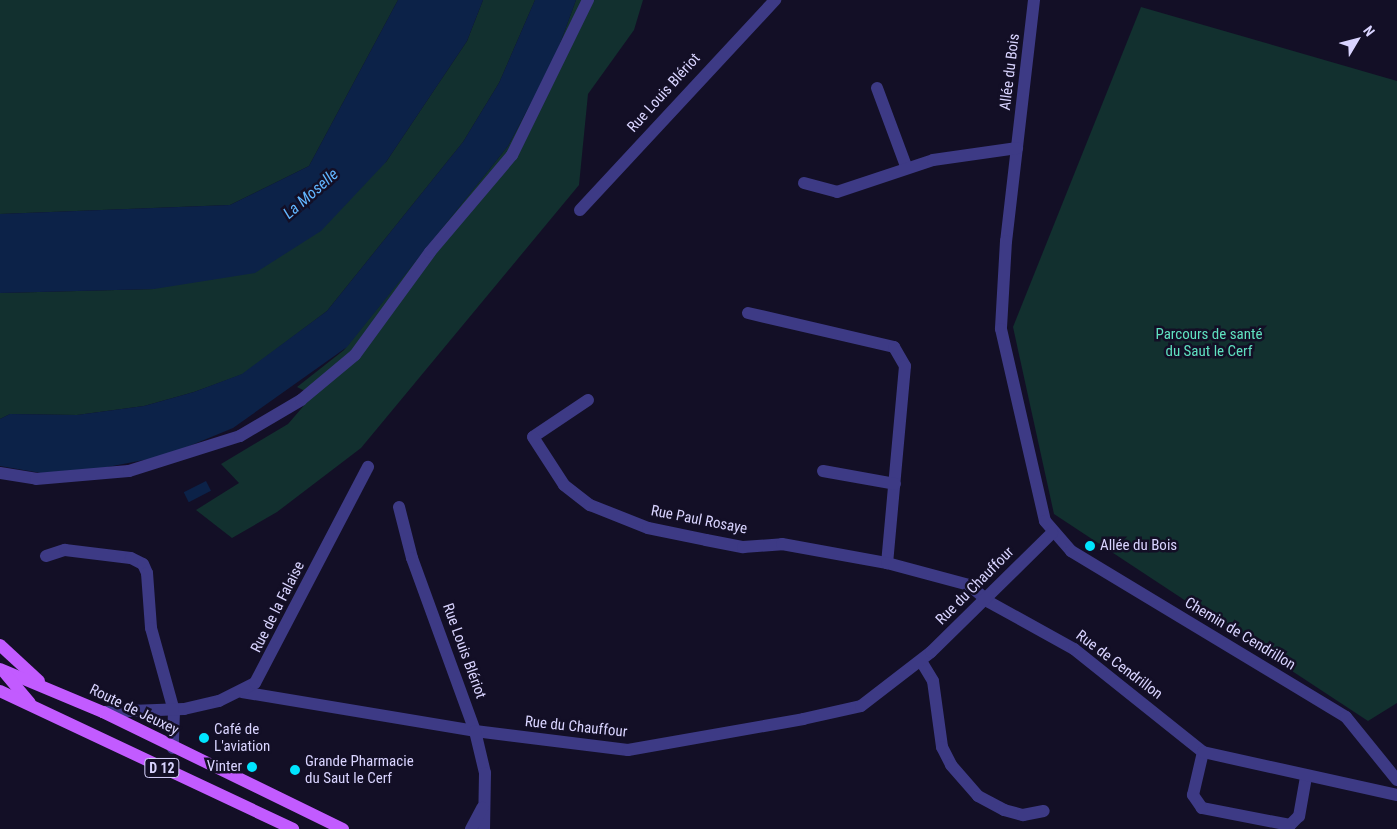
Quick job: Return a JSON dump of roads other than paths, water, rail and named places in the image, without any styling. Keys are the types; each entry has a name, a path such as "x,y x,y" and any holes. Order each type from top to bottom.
{"main road":[{"path":"0,645 45,686"},
{"path":"5,675 32,704"},
{"name":"D 12","path":"5,675 45,686"},
{"name":"Route de Jeuxey","path":"45,686 103,712 173,748 343,829"},
{"name":"D 12","path":"0,691 32,704 293,829"}],"street":[{"path":"0,474 36,479 130,471 240,436 301,400 354,355 430,252 512,154 588,0"},
{"name":"Rue Louis Blériot","path":"580,210 775,0"},
{"name":"Allée du Bois","path":"1034,0 1017,148 1001,329 1045,521 1052,533"},
{"path":"877,88 906,166"},
{"path":"804,183 837,192 869,184 906,166 956,154 1017,148"},
{"path":"748,313 894,347 905,366 888,563"},
{"name":"Rue Paul Rosaye","path":"588,400 533,436 564,485 590,505 648,528 743,547 782,544 888,563 969,585 984,598"},
{"name":"Rue de la Falaise","path":"103,712 174,711 242,692 264,670 368,467"},
{"path":"823,471 894,484"},
{"name":"Rue Louis Blériot","path":"398,507 412,558 475,731 485,773 482,808 484,829"},
{"name":"Rue du Chauffour","path":"242,692 475,731 628,750 861,706 920,661 1052,533"},
{"name":"Chemin de Cendrillon","path":"1052,533 1071,551 1346,717 1397,780"},
{"path":"46,556 65,550 131,558 143,564 147,574 151,628 174,711 173,748"},
{"name":"Rue de Cendrillon","path":"984,598 1074,649 1203,752 1306,777 1397,795"},
{"path":"920,661 933,681 942,747 951,765 978,796 1004,810 1023,815 1044,811"},
{"path":"1203,752 1192,795 1202,808 1254,824 1290,825 1299,816 1306,777"},
{"name":"Rue Louis Blériot","path":"471,829 482,808"}],"water":[{"name":"La Moselle","path":"398,0 483,0 467,41 386,162 321,231 255,273 154,289 0,293 0,214 230,205 309,166"},
{"path":"535,0 576,0 554,60 508,146 347,347 233,428 165,456 97,469 41,473 0,466 0,419 10,414 77,415 144,406 194,392 242,374 327,311 463,142 499,83"},
{"path":"206,481 211,491 189,502 184,492"}],"place":[{"name":"Allée du Bois","path":"1090,546"},
{"name":"Café de L'aviation","path":"204,738"},
{"name":"Vinter","path":"252,767"},
{"name":"Grande Pharmacie du Saut le Cerf","path":"295,770"}],"park label":[{"name":"Parcours de santé du Saut le Cerf","path":"1209,342"}]}
